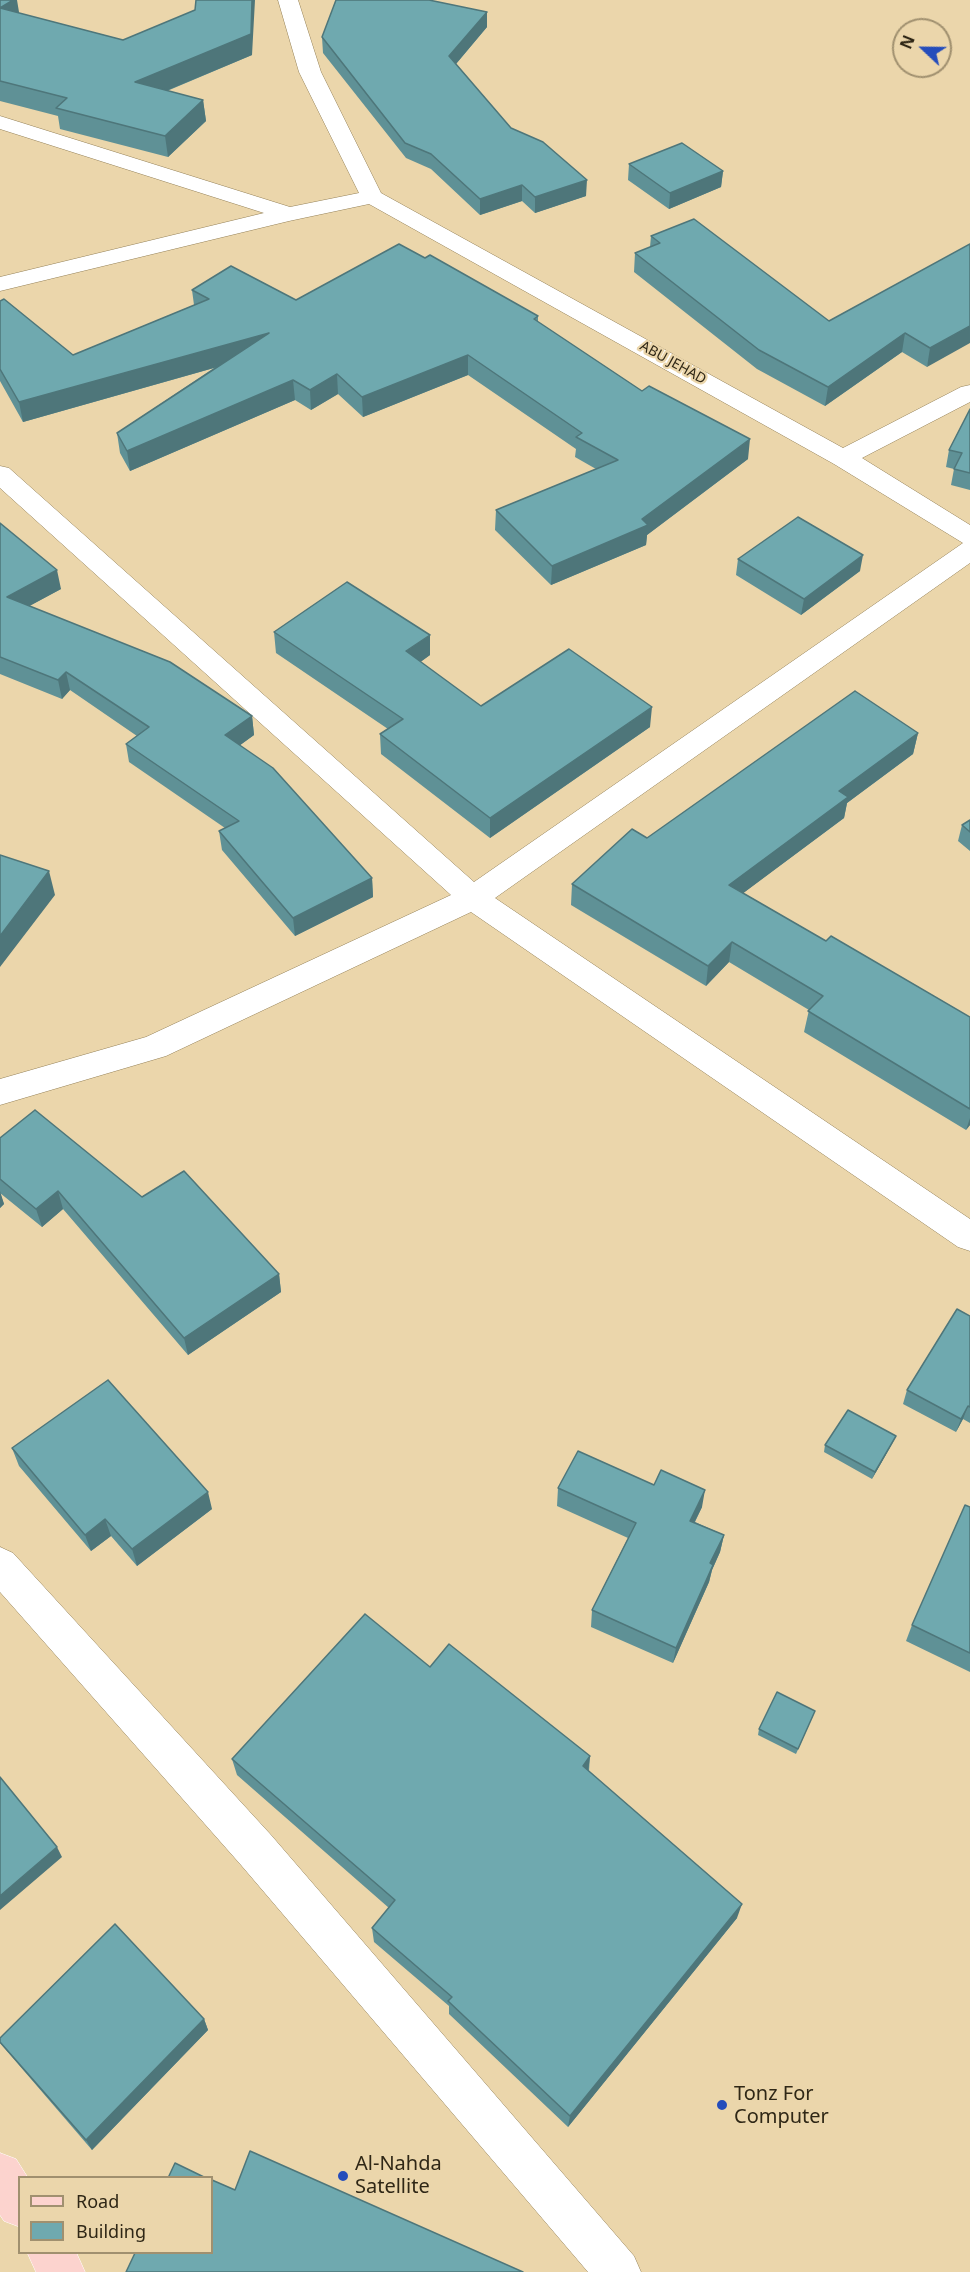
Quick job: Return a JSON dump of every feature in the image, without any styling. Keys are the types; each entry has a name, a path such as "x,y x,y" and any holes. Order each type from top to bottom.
{"main road":[{"path":"0,2175 18,2202"},
{"path":"51,2254 62,2272"}],"street":[{"path":"0,284 289,214 372,197 310,72 288,0"},
{"path":"0,122 289,214"},
{"name":"ABU JEHAD","path":"372,197 843,458 970,537"},
{"path":"843,458 970,392"},
{"path":"0,474 473,898 970,1237"},
{"path":"0,1092 154,1047 473,898 970,550"},
{"path":"0,1565 256,1850 618,2272"}],"building":[{"path":"0,0 13,0 0,8"},
{"path":"196,0 252,0 251,34 135,82 203,100 165,136 56,108 67,98 0,81 0,8 123,40 195,10"},
{"path":"336,0 429,0 487,12 449,56 511,128 543,142 587,180 535,197 522,185 480,199 431,154 405,143 322,37"},
{"path":"682,143 723,171 670,193 629,164"},
{"path":"694,219 829,321 970,244 970,326 930,348 905,333 828,387 759,350 635,253 660,243 651,236"},
{"path":"399,244 425,258 430,255 538,316 534,319 642,391 649,386 750,439 642,519 648,525 552,566 496,510 618,460 576,437 582,433 468,355 362,397 337,374 310,390 293,380 127,451 117,433 269,333 19,402 0,369 0,301 4,299 73,355 209,299 192,290 231,266 296,300"},
{"path":"970,409 970,473 954,469 962,453 949,450"},
{"path":"798,517 863,555 804,599 738,559"},
{"path":"0,523 57,570 7,597 170,662 252,716 225,735 273,768 372,878 293,918 219,831 239,821 126,744 149,727 66,672 58,680 0,657"},
{"path":"347,582 430,635 406,651 481,706 569,649 652,707 490,818 380,734 403,719 274,632"},
{"path":"855,691 918,733 839,791 848,797 729,885 826,941 831,936 970,1017 970,1109 808,1011 823,996 732,942 708,966 572,884 632,829 647,838"},
{"path":"970,820 970,832 962,825"},
{"path":"0,855 49,871 0,936"},
{"path":"35,1110 142,1197 184,1171 279,1274 184,1338 58,1191 36,1209 0,1179 0,1138"},
{"path":"957,1309 970,1316 970,1407 968,1406 961,1419 907,1390"},
{"path":"108,1380 208,1492 132,1549 105,1519 85,1535 12,1448"},
{"path":"848,1410 896,1436 875,1472 825,1445"},
{"path":"578,1451 654,1485 661,1470 705,1490 690,1521 724,1535 710,1563 713,1565 676,1648 592,1610 636,1523 558,1488"},
{"path":"965,1505 970,1507 970,1653 912,1625"},
{"path":"365,1614 430,1667 449,1644 590,1756 583,1766 742,1904 570,2116 448,2001 452,1997 372,1928 395,1900 232,1759"},
{"path":"777,1692 815,1711 798,1749 759,1729"},
{"path":"0,1777 57,1847 0,1896"},
{"path":"115,1924 204,2019 86,2140 0,2042 0,2038"},
{"path":"250,2151 523,2272 126,2272 135,2254 213,2254 213,2180 235,2190"},
{"path":"175,2163 202,2176 169,2176"}],"place":[{"name":"Tonz For Computer","path":"722,2105"},
{"name":"Al-Nahda Satellite","path":"343,2176"}]}
